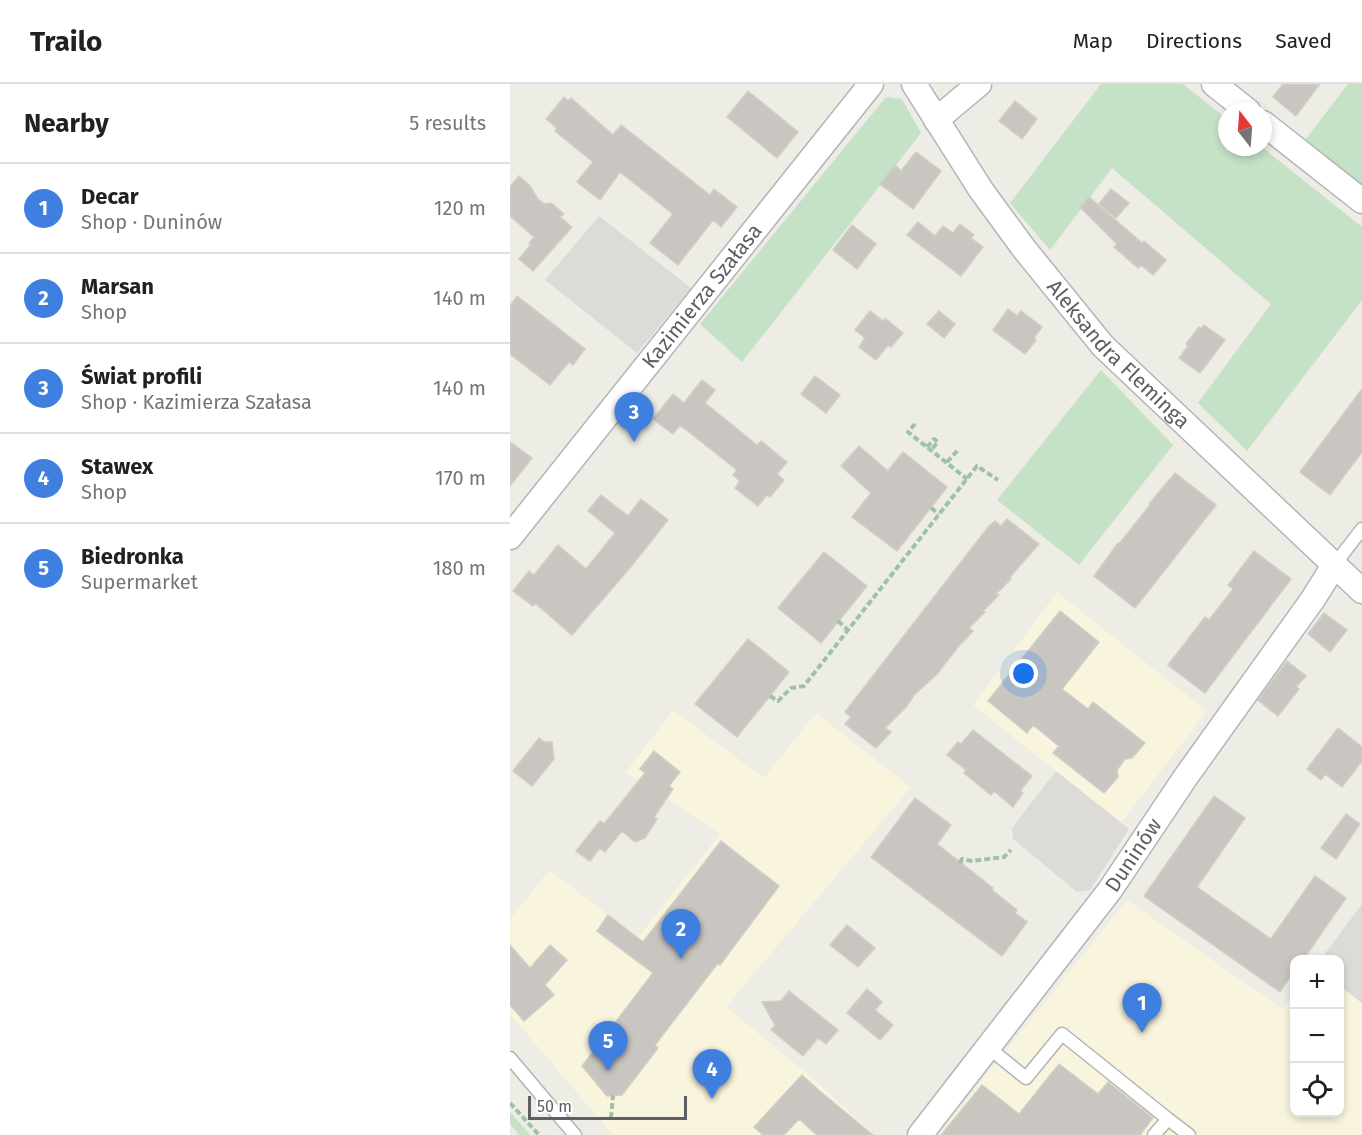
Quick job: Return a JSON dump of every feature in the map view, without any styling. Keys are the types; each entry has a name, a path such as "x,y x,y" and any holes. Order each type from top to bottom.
{"street":[{"name":"Kazimierza Szałasa","path":"510,537 871,84"},
{"name":"Aleksandra Fleminga","path":"914,84 981,190 1025,250 1103,346 1362,591"},
{"path":"936,120 979,84"},
{"path":"1214,84 1237,102"},
{"path":"1272,130 1362,201"},
{"name":"Duninów","path":"920,1135 1110,890 1185,778 1313,599 1335,564"}],"lane":[{"path":"1335,564 1362,529"},
{"path":"989,1048 1026,1078 1062,1034 1189,1135"},
{"path":"510,1058 575,1135"},
{"path":"1154,1135 1167,1119"}],"path":[{"path":"915,424 908,432 967,479"},
{"path":"927,447 934,439 938,442 931,450"},
{"path":"946,462 959,449"},
{"path":"770,696 778,701 790,688 804,686 977,466 998,480"},
{"path":"931,508 939,514"},
{"path":"838,621 848,630"},
{"path":"960,863 962,859 972,861 1004,857 1011,850"},
{"path":"611,1118 613,1095"},
{"path":"510,1102 539,1135"}],"shaded area":[{"path":"599,216 691,288 637,353 545,280"},
{"path":"1057,592 1207,711 1121,823 973,705"},
{"path":"673,710 764,778 816,713 912,786 726,1007 803,1070 875,1135 613,1135 510,1014 510,919 549,870 638,937 720,834 626,772"},
{"path":"1056,771 1129,829 1090,890 1077,892 1013,839 1012,828"},
{"path":"1127,900 1282,1009 1290,999 1290,1117 1344,1117 1344,989 1362,1003 1362,1135 938,1135"},
{"path":"1362,904 1362,1003 1344,989 1344,955 1324,955"}],"green space":[{"path":"1101,84 1183,84 1218,112 1218,156 1272,155 1362,227 1362,300 1247,451 1198,403 1271,304 1112,168 1050,250 1010,203"},
{"path":"1348,84 1362,84 1362,186 1302,144"},
{"path":"886,97 902,99 921,133 742,362 700,324"},
{"path":"1101,370 1173,445 1079,565 997,500"},
{"path":"510,1112 530,1135 519,1135 510,1124"}],"building":[{"path":"1283,84 1320,84 1296,116 1273,97"},
{"path":"748,91 798,132 777,158 727,117"},
{"path":"564,97 568,101 571,98 613,135 621,125 710,195 714,189 737,207 721,227 713,220 678,265 650,243 673,214 620,172 600,200 577,182 593,162 555,131 557,128 546,119"},
{"path":"1015,101 1037,119 1022,139 999,121"},
{"path":"916,152 941,171 913,209 880,184 895,165 901,171"},
{"path":"519,176 530,186 538,199 544,204 551,203 564,214 560,217 572,227 533,271 519,259 534,237 510,216 510,187"},
{"path":"1111,189 1129,203 1116,218 1099,204"},
{"path":"1089,197 1142,243 1144,241 1166,260 1153,275 1141,265 1138,268 1114,247 1117,244 1080,207"},
{"path":"918,222 935,236 943,226 953,233 960,224 974,235 971,238 983,247 961,276 907,235"},
{"path":"852,225 876,244 857,269 833,250"},
{"path":"517,296 585,349 573,365 569,362 550,385 510,354 510,306"},
{"path":"1008,309 1017,316 1021,311 1042,327 1034,338 1036,340 1025,354 993,330"},
{"path":"870,311 883,321 885,318 903,333 891,347 888,345 876,360 859,347 865,338 855,330"},
{"path":"939,311 955,324 944,338 927,324"},
{"path":"1204,325 1225,340 1200,373 1179,358 1188,346 1186,344 1199,327 1201,329"},
{"path":"815,376 840,395 826,413 801,394"},
{"path":"702,380 715,390 705,403 757,445 761,441 787,462 777,474 784,480 770,497 767,495 758,506 735,488 740,481 733,475 737,470 680,425 673,434 653,419 673,394 684,403"},
{"path":"1362,389 1362,452 1330,495 1300,472"},
{"path":"510,442 532,458 510,486"},
{"path":"859,446 888,471 903,452 947,487 897,551 852,517 871,493 841,466"},
{"path":"1175,473 1216,505 1135,608 1094,576"},
{"path":"601,495 628,516 641,499 668,520 572,635 535,603 533,606 513,591 529,571 534,575 558,545 586,569 615,533 588,511"},
{"path":"1007,519 1039,544 996,594 999,595 983,611 985,612 969,628 973,631 937,674 914,695 907,706 885,728 891,732 876,748 845,724 851,717 845,712 989,526 995,521 1001,526"},
{"path":"1254,551 1291,579 1205,693 1168,665 1205,617 1209,620 1233,589 1228,585"},
{"path":"824,552 867,586 821,643 778,608"},
{"path":"1060,611 1099,642 1062,689 1088,709 1093,702 1145,743 1132,758 1125,759 1117,770 1118,777 1104,793 1053,753 1059,746 1033,725 1027,733 988,701"},
{"path":"1324,613 1347,630 1330,652 1308,634"},
{"path":"748,639 789,672 737,737 695,704"},
{"path":"1287,661 1306,676 1296,687 1299,689 1278,716 1258,700"},
{"path":"1338,728 1362,747 1362,761 1342,787 1325,774 1321,780 1307,769"},
{"path":"973,730 1032,776 1020,791 1023,793 1013,807 994,791 991,795 964,773 966,770 947,755"},
{"path":"539,738 544,742 552,742 554,759 532,786 513,771"},
{"path":"654,751 680,772 669,786 673,789 654,817 657,819 645,838 635,842 622,831 605,852 600,848 590,861 576,851 600,821 604,824 645,773 640,769"},
{"path":"1214,796 1245,818 1197,887 1271,939 1315,876 1346,898 1306,955 1290,955 1290,977 1280,992 1144,896"},
{"path":"915,798 951,825 937,844 993,888 992,890 1017,910 1015,913 1027,922 1002,956 871,857"},
{"path":"1346,814 1360,824 1336,859 1321,848"},
{"path":"721,841 779,886 720,965 718,963 655,1045 658,1048 622,1095 607,1096 582,1066 653,973 597,931 608,915 643,942"},
{"path":"847,925 875,948 858,967 830,945"},
{"path":"510,945 530,968 550,945 567,960 545,985 554,995 524,1021 510,1005"},
{"path":"867,989 882,1002 875,1010 893,1025 880,1040 847,1013"},
{"path":"789,991 838,1030 826,1044 818,1038 803,1056 771,1030 775,1025 762,1002 781,1001"},
{"path":"1059,1064 1098,1094 1108,1082 1153,1118 1140,1135 941,1135 982,1085 1019,1114"},
{"path":"802,1075 873,1135 817,1135 799,1119 784,1135 763,1135 754,1127"}],"place":[{"name":"Świat profili","path":"634,442"},
{"name":"Marsan","path":"681,959"},
{"name":"Decar","path":"1142,1033"},
{"name":"Biedronka","path":"608,1071"},
{"name":"Stawex","path":"712,1099"}]}
